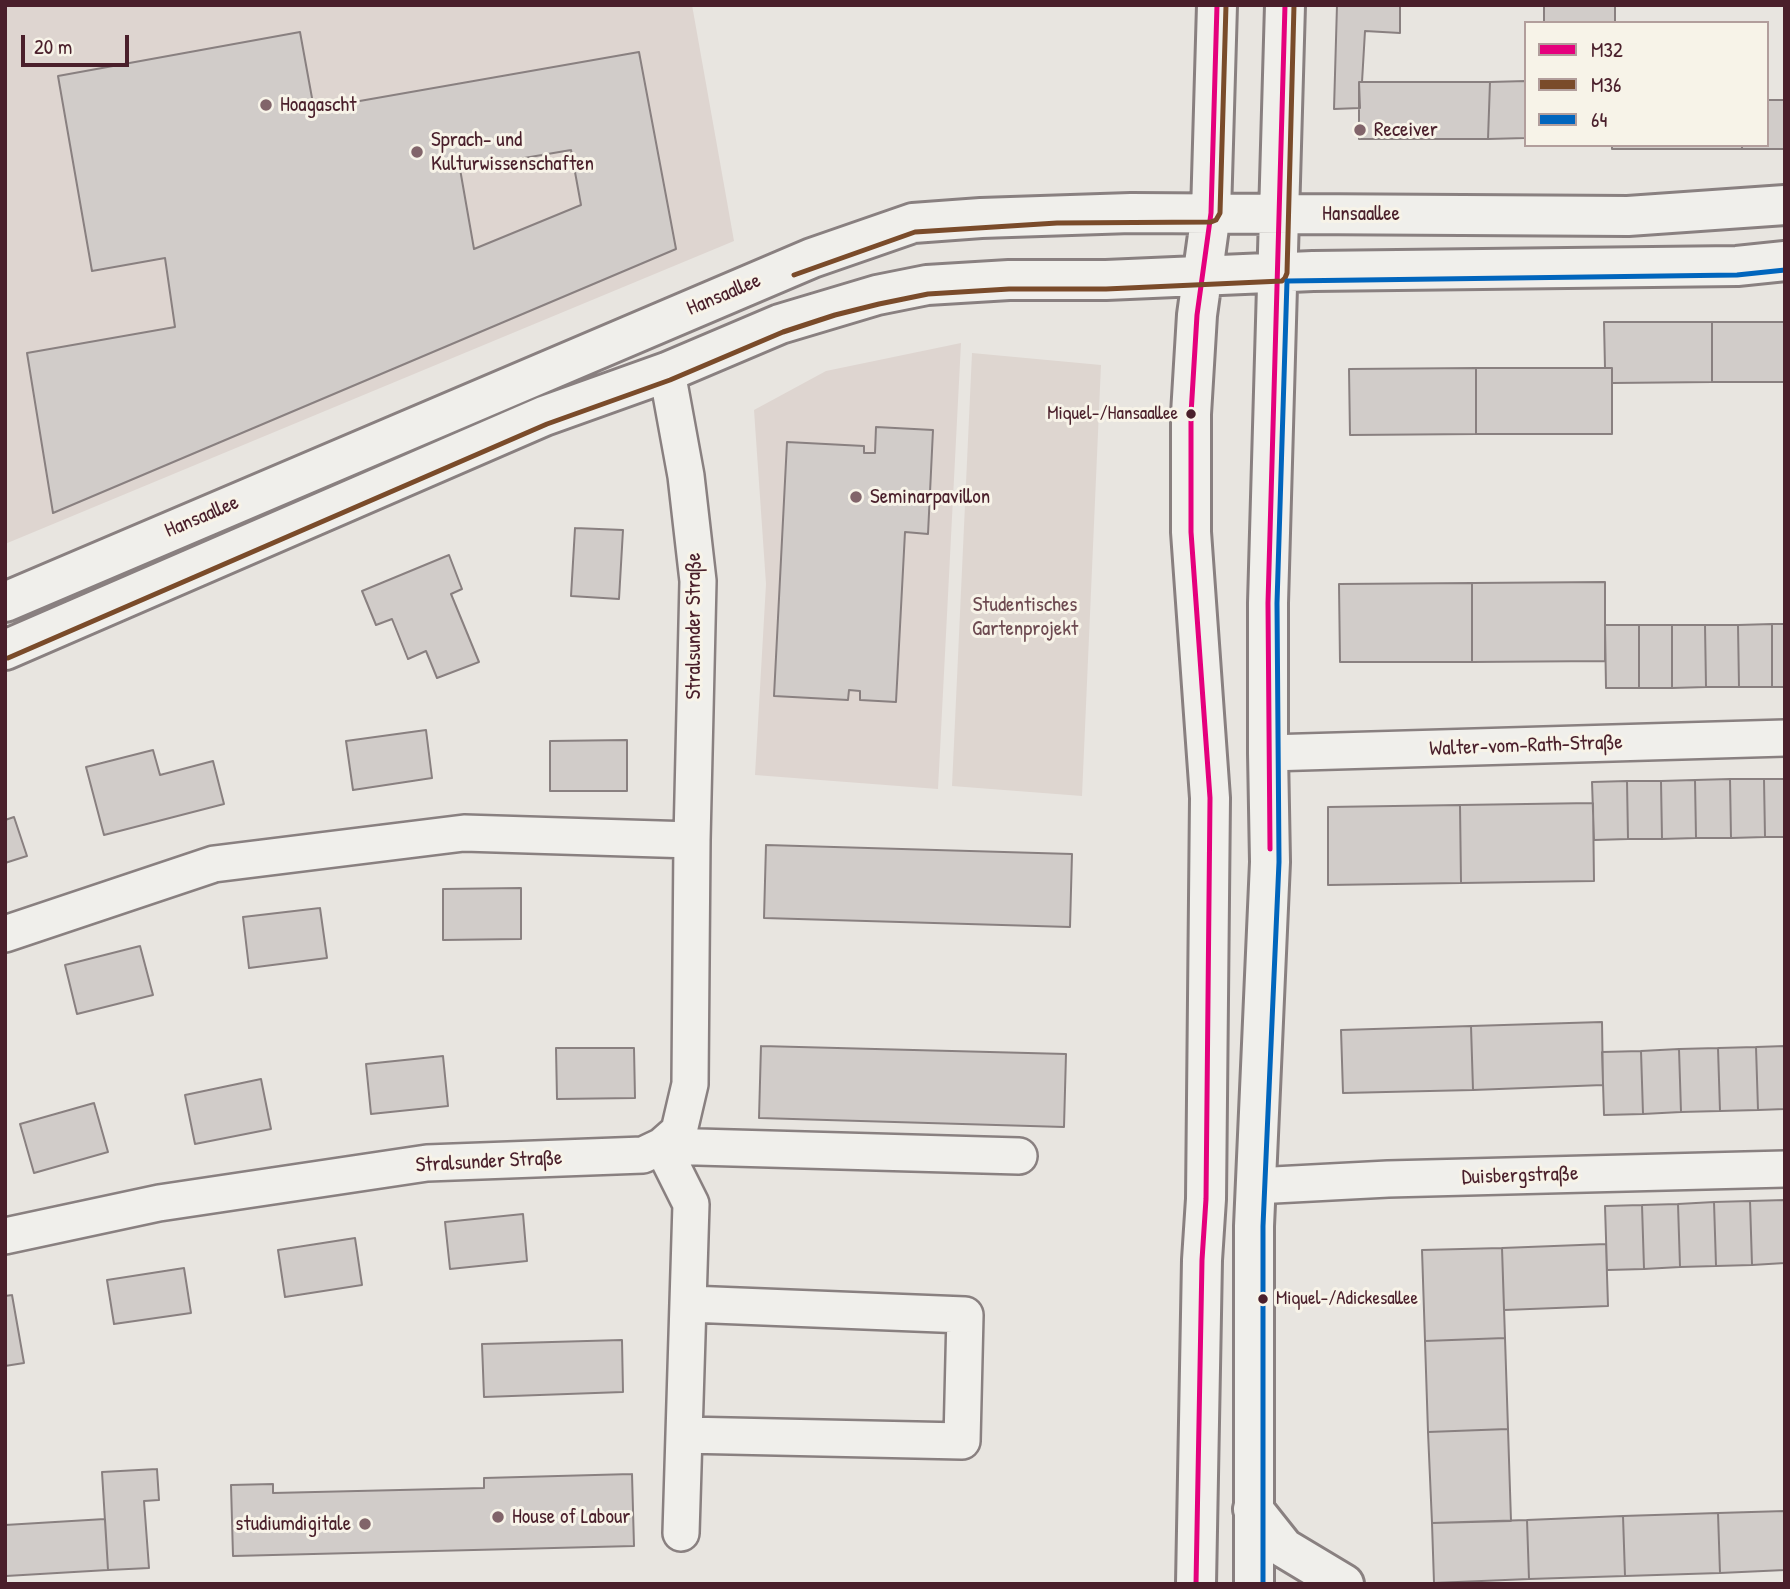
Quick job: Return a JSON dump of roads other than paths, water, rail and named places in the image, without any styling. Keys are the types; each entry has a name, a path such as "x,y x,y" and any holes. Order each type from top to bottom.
{"main road":[{"path":"1196,1584 1202,1260 1206,1199 1210,799 1191,532 1192,401 1194,348 1211,213 1217,5"},
{"path":"1254,1584 1255,1186 1270,862 1268,603 1285,5"},
{"name":"Hansaallee","path":"5,601 812,258 913,223 1057,214 1628,216 1785,205"},
{"name":"Hansaallee","path":"5,650 544,416 667,372 780,324 877,295 927,285 1009,280 1106,280 1333,270 1737,266 1785,261"},
{"path":"1254,1509 1284,1548 1344,1584"}],"street":[{"name":"Stralsunder Straße","path":"5,1236 159,1203 427,1163 643,1155 662,1146 679,1131 690,1084 698,581 686,476 667,372"},
{"name":"Walter-vom-Rath-Straße","path":"1268,752 1785,738"},
{"path":"5,934 214,864 464,833 692,840"},
{"path":"681,1533 691,1204 662,1146 1020,1156"},
{"name":"Duisbergstraße","path":"1255,1186 1785,1169"},
{"path":"684,1435 962,1441 965,1315 689,1304"}],"place":[{"name":"Hoagascht","path":"266,105"},
{"name":"Receiver","path":"1360,130"},
{"name":"Sprach- und Kulturwissenschaften","path":"417,152"},
{"name":"Miquel-/Hansaallee","path":"1191,414"},
{"name":"Seminarpavillon","path":"856,497"},
{"name":"Miquel-/Adickesallee","path":"1263,1299"},
{"name":"House of Labour","path":"498,1517"},
{"name":"studiumdigitale","path":"365,1524"}],"park label":[{"name":"Studentisches Gartenprojekt","path":"1025,617"}]}
